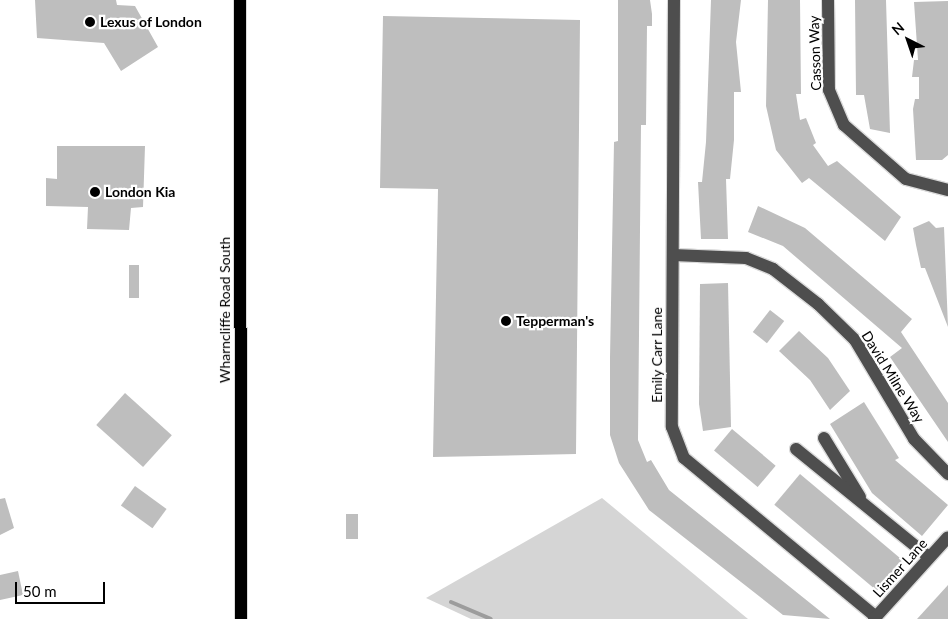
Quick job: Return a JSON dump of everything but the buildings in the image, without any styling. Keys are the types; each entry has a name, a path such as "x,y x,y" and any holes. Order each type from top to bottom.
{"main road":[{"name":"Wharncliffe Road South","path":"240,0 241,619"}],"street":[{"name":"Emily Carr Lane","path":"674,0 672,427 684,458 875,618"},
{"name":"Casson Way","path":"828,0 829,90 844,125 906,179 948,190"},
{"name":"David Milne Way","path":"673,255 746,258 773,269 818,304 855,340 914,439 948,474"},
{"path":"824,438 865,505"},
{"path":"796,449 930,558"},
{"name":"Lismer Lane","path":"875,618 948,537"}],"shaded area":[{"path":"602,498 748,619 471,619 426,598"}],"waterway":[{"path":"451,602 491,619"}],"place":[{"name":"Lexus of London","path":"90,22"},
{"name":"London Kia","path":"95,192"},
{"name":"Tepperman's","path":"506,321"}]}
